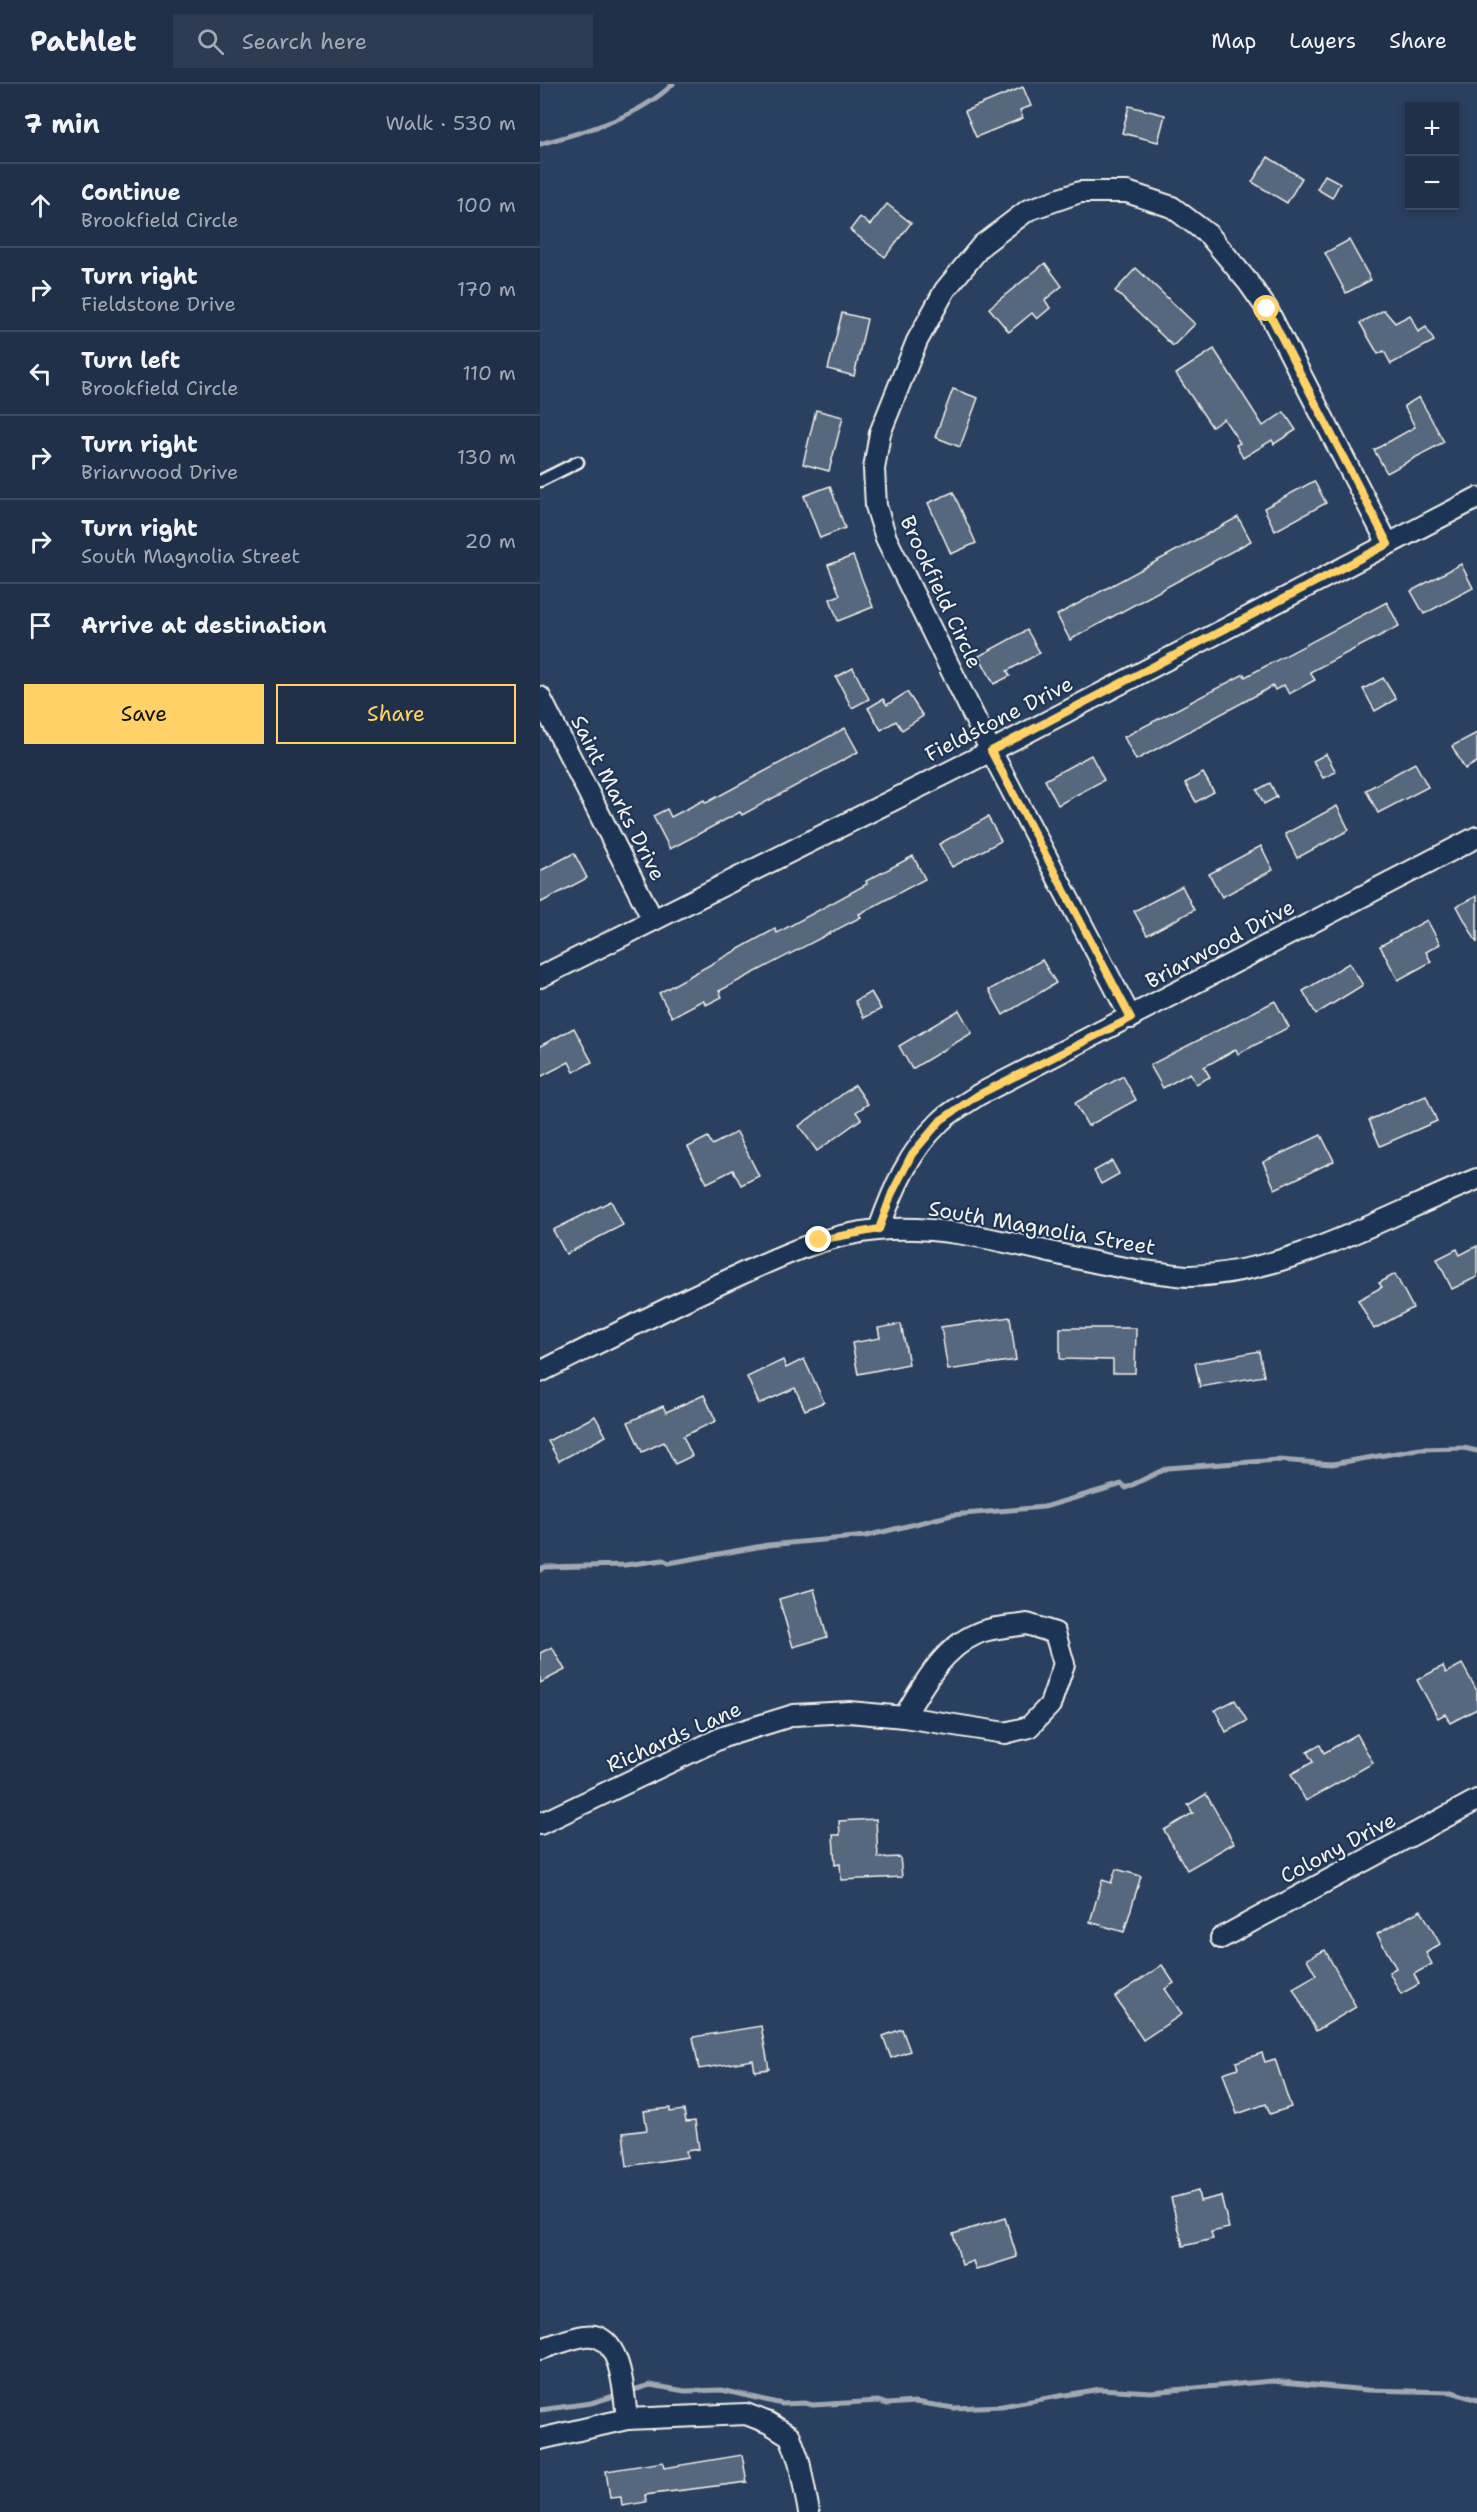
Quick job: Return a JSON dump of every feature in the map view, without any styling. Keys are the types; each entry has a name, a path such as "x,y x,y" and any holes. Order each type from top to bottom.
{"street":[{"name":"Brookfield Circle","path":"1131,1018 991,751 886,538 876,506 874,469 885,423 917,341 945,290 982,245 1029,210 1080,192 1127,192 1172,207 1209,235 1267,309 1388,544"},
{"name":"Fieldstone Drive","path":"540,977 991,751 1477,498"},
{"name":"Saint Marks Drive","path":"540,698 653,920"},
{"name":"Briarwood Drive","path":"879,1229 892,1193 912,1154 941,1120 978,1095 1131,1018 1477,837"},
{"name":"South Magnolia Street","path":"540,1372 784,1254 819,1240 879,1229 947,1232 1018,1245 1074,1260 1191,1276 1264,1265 1378,1222 1477,1179"},
{"name":"Richards Lane","path":"540,1824 723,1737 794,1715 849,1712 904,1717 1005,1733 1029,1727 1050,1704 1064,1664 1055,1633 1027,1624 977,1633 951,1651 929,1677 904,1717"},
{"name":"Colony Drive","path":"1221,1938 1477,1800"},
{"path":"540,2349 588,2335 605,2341 617,2355 627,2419"},
{"path":"540,2439 627,2419 746,2414 769,2423 790,2436 800,2461 809,2512"}],"lane":[{"path":"540,481 578,462"}],"building":[{"path":"1023,87 1031,106 1020,110 1023,118 976,137 965,111"},
{"path":"1129,106 1165,115 1158,142 1122,133"},
{"path":"1268,157 1302,178 1287,203 1252,182"},
{"path":"1325,175 1340,183 1332,198 1317,189"},
{"path":"887,204 911,223 885,257 850,230 860,217 870,225"},
{"path":"1349,240 1371,280 1346,293 1325,253"},
{"path":"1045,263 1062,286 1045,300 1050,308 1037,319 1032,313 1009,332 989,308"},
{"path":"1136,268 1195,324 1173,346 1115,291"},
{"path":"1384,310 1395,323 1410,315 1418,332 1426,327 1434,341 1391,364 1384,351 1378,354 1360,323"},
{"path":"842,313 867,319 854,376 828,369"},
{"path":"1214,349 1263,426 1284,412 1296,430 1274,444 1272,440 1243,458 1236,445 1240,443 1224,419 1212,427 1176,374"},
{"path":"953,389 978,398 960,447 935,437"},
{"path":"1419,397 1444,442 1387,473 1374,450 1415,427 1404,406"},
{"path":"816,410 843,417 829,471 803,464"},
{"path":"1314,481 1326,503 1275,531 1264,508"},
{"path":"830,486 845,528 820,538 804,496"},
{"path":"953,492 976,543 951,554 928,503"},
{"path":"1238,517 1251,541 1070,640 1057,615"},
{"path":"853,556 873,607 838,621 830,599 840,595 828,565"},
{"path":"1461,564 1473,588 1424,614 1411,591"},
{"path":"1387,602 1399,626 1310,672 1315,680 1289,694 1284,685 1275,690 1273,686 1136,760 1124,737 1244,674 1245,677"},
{"path":"1027,630 1040,653 1007,671 1010,676 994,684 979,656"},
{"path":"853,668 869,699 852,708 836,677"},
{"path":"1383,678 1396,699 1375,711 1363,689"},
{"path":"907,692 923,716 902,730 896,721 881,730 868,708 883,699 887,705"},
{"path":"845,728 858,752 742,815 740,812 670,849 653,816 667,809 671,817 704,800 706,803"},
{"path":"1477,733 1477,762 1465,769 1452,746"},
{"path":"1326,754 1336,772 1323,778 1313,761"},
{"path":"1091,755 1104,780 1058,805 1045,780"},
{"path":"1415,763 1428,787 1378,813 1366,790"},
{"path":"1203,773 1214,792 1196,802 1185,783"},
{"path":"1270,783 1277,797 1264,804 1257,790"},
{"path":"1337,806 1349,830 1297,858 1285,834"},
{"path":"988,817 1001,841 952,867 939,844"},
{"path":"1261,846 1273,870 1222,897 1209,874"},
{"path":"574,853 587,878 540,903 540,871"},
{"path":"913,856 925,879 859,914 861,917 719,991 722,997 706,1005 703,1000 672,1017 659,993 775,929 777,933"},
{"path":"1182,886 1194,910 1147,935 1134,911"},
{"path":"1477,896 1477,943 1457,906"},
{"path":"1427,920 1440,944 1426,952 1431,962 1398,980 1380,946"},
{"path":"1042,960 1056,983 1003,1015 989,990"},
{"path":"1349,963 1363,985 1316,1014 1303,991"},
{"path":"871,992 881,1009 864,1018 855,1001"},
{"path":"1275,1001 1289,1027 1238,1054 1236,1049 1204,1067 1210,1077 1196,1084 1190,1073 1163,1088 1150,1065"},
{"path":"959,1010 972,1033 912,1069 899,1046"},
{"path":"574,1028 592,1062 574,1072 569,1062 540,1077 540,1046"},
{"path":"1123,1076 1136,1100 1088,1126 1075,1103"},
{"path":"855,1085 868,1104 856,1112 861,1119 817,1151 799,1126"},
{"path":"1426,1096 1437,1121 1380,1146 1369,1120"},
{"path":"737,1132 759,1176 741,1185 733,1170 707,1183 688,1147 708,1137 712,1145"},
{"path":"1321,1135 1334,1161 1275,1189 1263,1162"},
{"path":"1112,1161 1119,1174 1101,1184 1094,1171"},
{"path":"611,1201 623,1225 566,1254 553,1230"},
{"path":"1477,1246 1477,1277 1452,1289 1437,1259 1457,1249 1460,1255"},
{"path":"1395,1274 1413,1308 1374,1329 1358,1300 1382,1287 1379,1283"},
{"path":"1010,1317 1016,1360 948,1370 941,1327"},
{"path":"901,1324 909,1364 858,1374 852,1343 880,1338 878,1328"},
{"path":"1060,1328 1136,1328 1135,1373 1113,1373 1113,1360 1060,1359"},
{"path":"1259,1351 1264,1376 1200,1387 1195,1363"},
{"path":"804,1359 824,1402 805,1410 795,1388 759,1404 747,1377 783,1360 786,1368"},
{"path":"704,1395 716,1421 683,1436 692,1456 675,1464 664,1442 642,1452 628,1422 663,1406 666,1412"},
{"path":"595,1416 606,1436 559,1461 548,1441"},
{"path":"814,1589 827,1637 793,1647 779,1599"},
{"path":"552,1647 565,1670 540,1683 540,1653"},
{"path":"1462,1664 1477,1691 1477,1709 1450,1723 1445,1714 1438,1718 1417,1680 1443,1666 1446,1673"},
{"path":"1235,1700 1247,1721 1226,1732 1215,1710"},
{"path":"1357,1734 1373,1763 1306,1801 1291,1774 1313,1762 1307,1752 1320,1745 1324,1753"},
{"path":"1206,1794 1234,1843 1187,1870 1164,1830 1193,1813 1188,1805"},
{"path":"876,1819 878,1858 900,1857 902,1877 841,1880 840,1864 835,1865 833,1835 840,1835 839,1821"},
{"path":"1116,1869 1141,1876 1124,1932 1090,1922 1102,1880 1111,1883"},
{"path":"1421,1910 1440,1944 1426,1953 1432,1964 1414,1974 1419,1984 1401,1994 1389,1972 1396,1968 1377,1934"},
{"path":"1325,1950 1356,2007 1316,2031 1293,1988 1316,1975 1307,1959"},
{"path":"1162,1965 1174,1983 1165,1989 1182,2014 1143,2040 1115,1997"},
{"path":"761,2026 769,2069 755,2071 753,2060 699,2069 693,2037"},
{"path":"902,2029 910,2051 891,2058 883,2036"},
{"path":"1262,2053 1265,2062 1275,2059 1291,2107 1270,2114 1266,2104 1237,2114 1223,2073 1238,2068 1236,2062"},
{"path":"670,2108 670,2112 684,2110 686,2122 695,2121 699,2149 686,2151 687,2157 627,2166 623,2133 647,2130 644,2111"},
{"path":"1198,2191 1200,2201 1221,2196 1229,2228 1211,2232 1213,2239 1183,2246 1171,2198"},
{"path":"1005,2218 1017,2257 976,2270 973,2261 962,2265 953,2234"},
{"path":"742,2455 747,2482 645,2495 646,2502 622,2506 621,2497 610,2498 606,2471 663,2462 664,2468"}],"waterway":[{"path":"540,144 611,122 644,106 673,84"},
{"path":"540,1570 544,1567 625,1565 663,1560 669,1563 768,1545 866,1536 952,1515 1044,1507 1122,1484 1126,1488 1167,1468 1278,1460 1332,1464 1420,1449 1464,1448 1477,1451"},
{"path":"540,2410 591,2403 650,2385 685,2391 722,2390 782,2404 813,2405 878,2401 887,2404 915,2402 954,2408 1002,2406 1100,2389 1151,2392 1272,2381 1367,2390 1452,2392 1477,2400"}],"route":[{"path":"819,1240 879,1229 892,1193 912,1154 941,1120 978,1095 1131,1018 991,751 1388,544 1267,309"}]}
